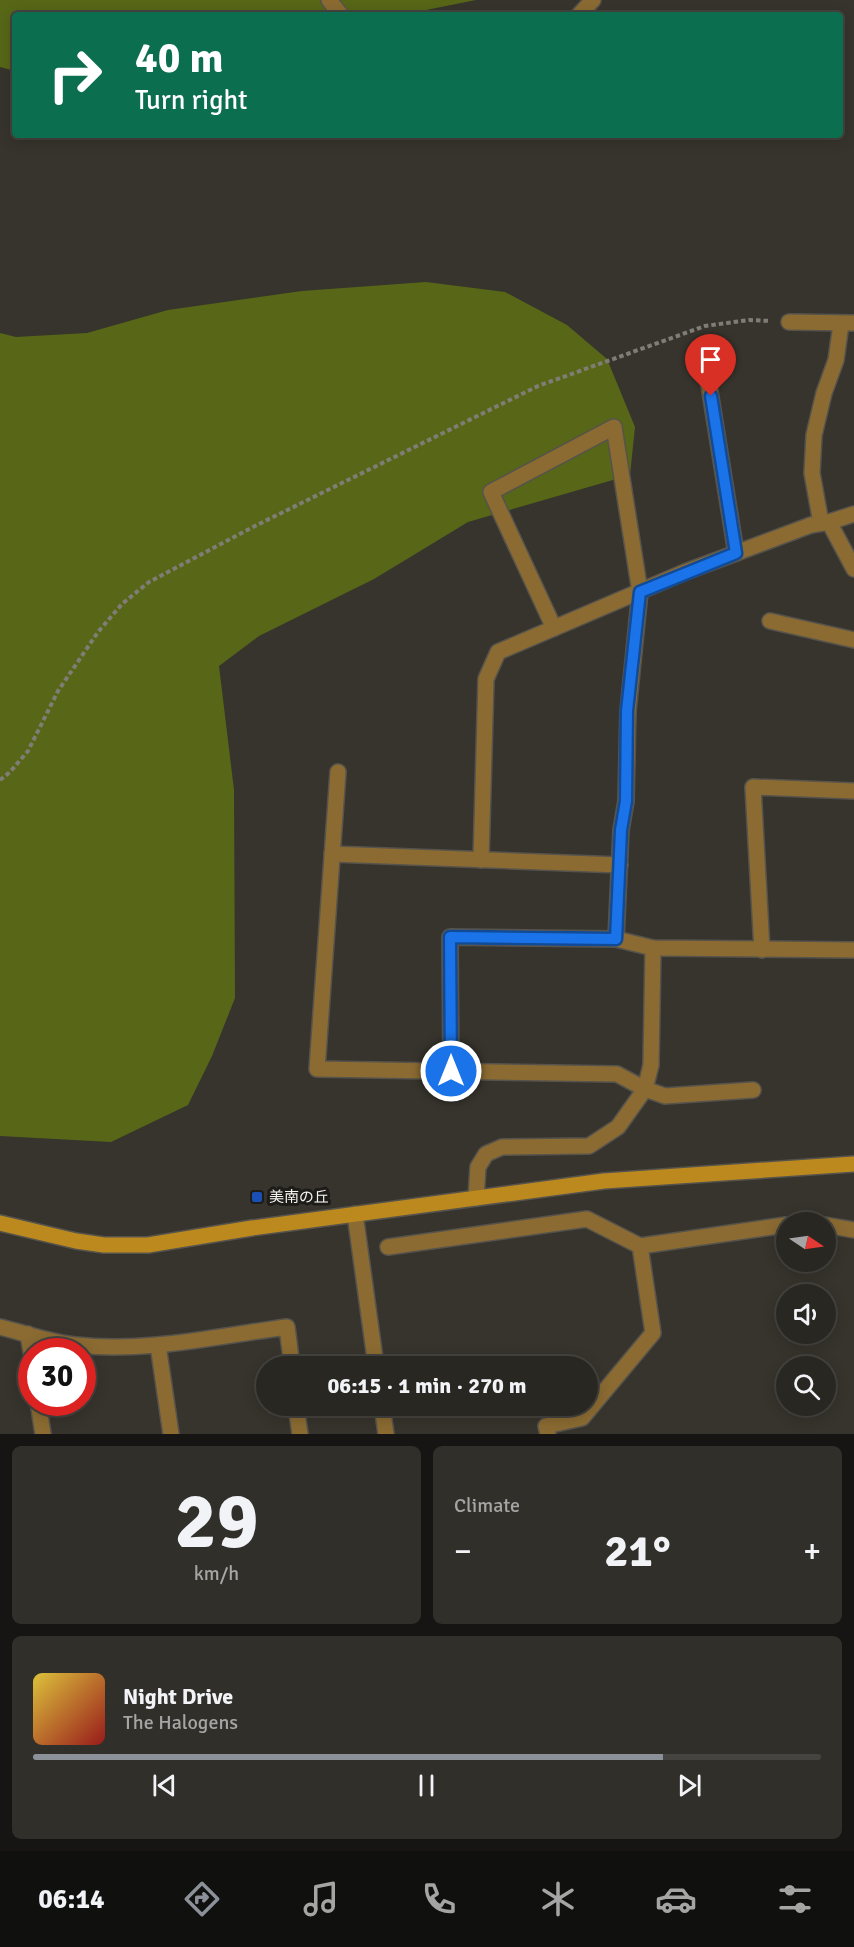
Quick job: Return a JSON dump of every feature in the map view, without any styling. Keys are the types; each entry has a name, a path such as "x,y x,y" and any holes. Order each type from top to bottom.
{"street":[{"path":"329,0 339,12"},
{"path":"582,12 593,0"},
{"path":"789,322 847,324 824,393 814,435 812,473 825,522 854,569"},
{"path":"708,374 736,553"},
{"path":"554,628 491,492 615,427 640,592 627,711 626,801 621,830 616,939"},
{"path":"481,860 486,679 498,652 736,553 811,525 854,514"},
{"path":"770,621 854,640"},
{"path":"338,772 317,1069 617,1074 645,1089 665,1096 753,1090"},
{"path":"762,950 753,787 854,791"},
{"path":"332,854 620,865"},
{"path":"451,1071 450,937 616,939 653,948 854,950"},
{"path":"477,1198 478,1167 486,1154 502,1147 589,1146 618,1127 645,1089 651,1065 653,948"},
{"path":"0,1223 76,1241 104,1245 148,1245 355,1214 604,1181 854,1164"},
{"path":"355,1214 375,1356"},
{"path":"388,1247 587,1219 640,1246 776,1226"},
{"path":"836,1227 854,1230"},
{"path":"548,1434 546,1426 582,1418 653,1333 640,1246"},
{"path":"0,1327 74,1345 114,1347 158,1345 287,1327 291,1356"},
{"path":"28,1334 29,1338"},
{"path":"158,1345 171,1434"},
{"path":"40,1416 43,1434"},
{"path":"298,1416 300,1434"},
{"path":"383,1416 386,1434"}],"path":[{"path":"0,780 28,751 58,691 98,632 122,604 149,582 253,527 538,386 705,326 749,320 789,322"}],"green space":[{"path":"0,0 476,0 416,12 12,12 12,70 0,67"},
{"path":"426,282 505,292 567,325 607,359 635,427 630,475 468,522 374,579 259,636 219,666 234,790 235,998 212,1056 188,1105 111,1142 0,1136 0,333 16,337 87,333 168,310 302,291"}],"place":[{"name":"美南の丘","path":"257,1197"}],"route":[{"path":"451,1071 450,937 616,939 621,830 626,801 627,711 640,592 736,553 711,396"}]}
